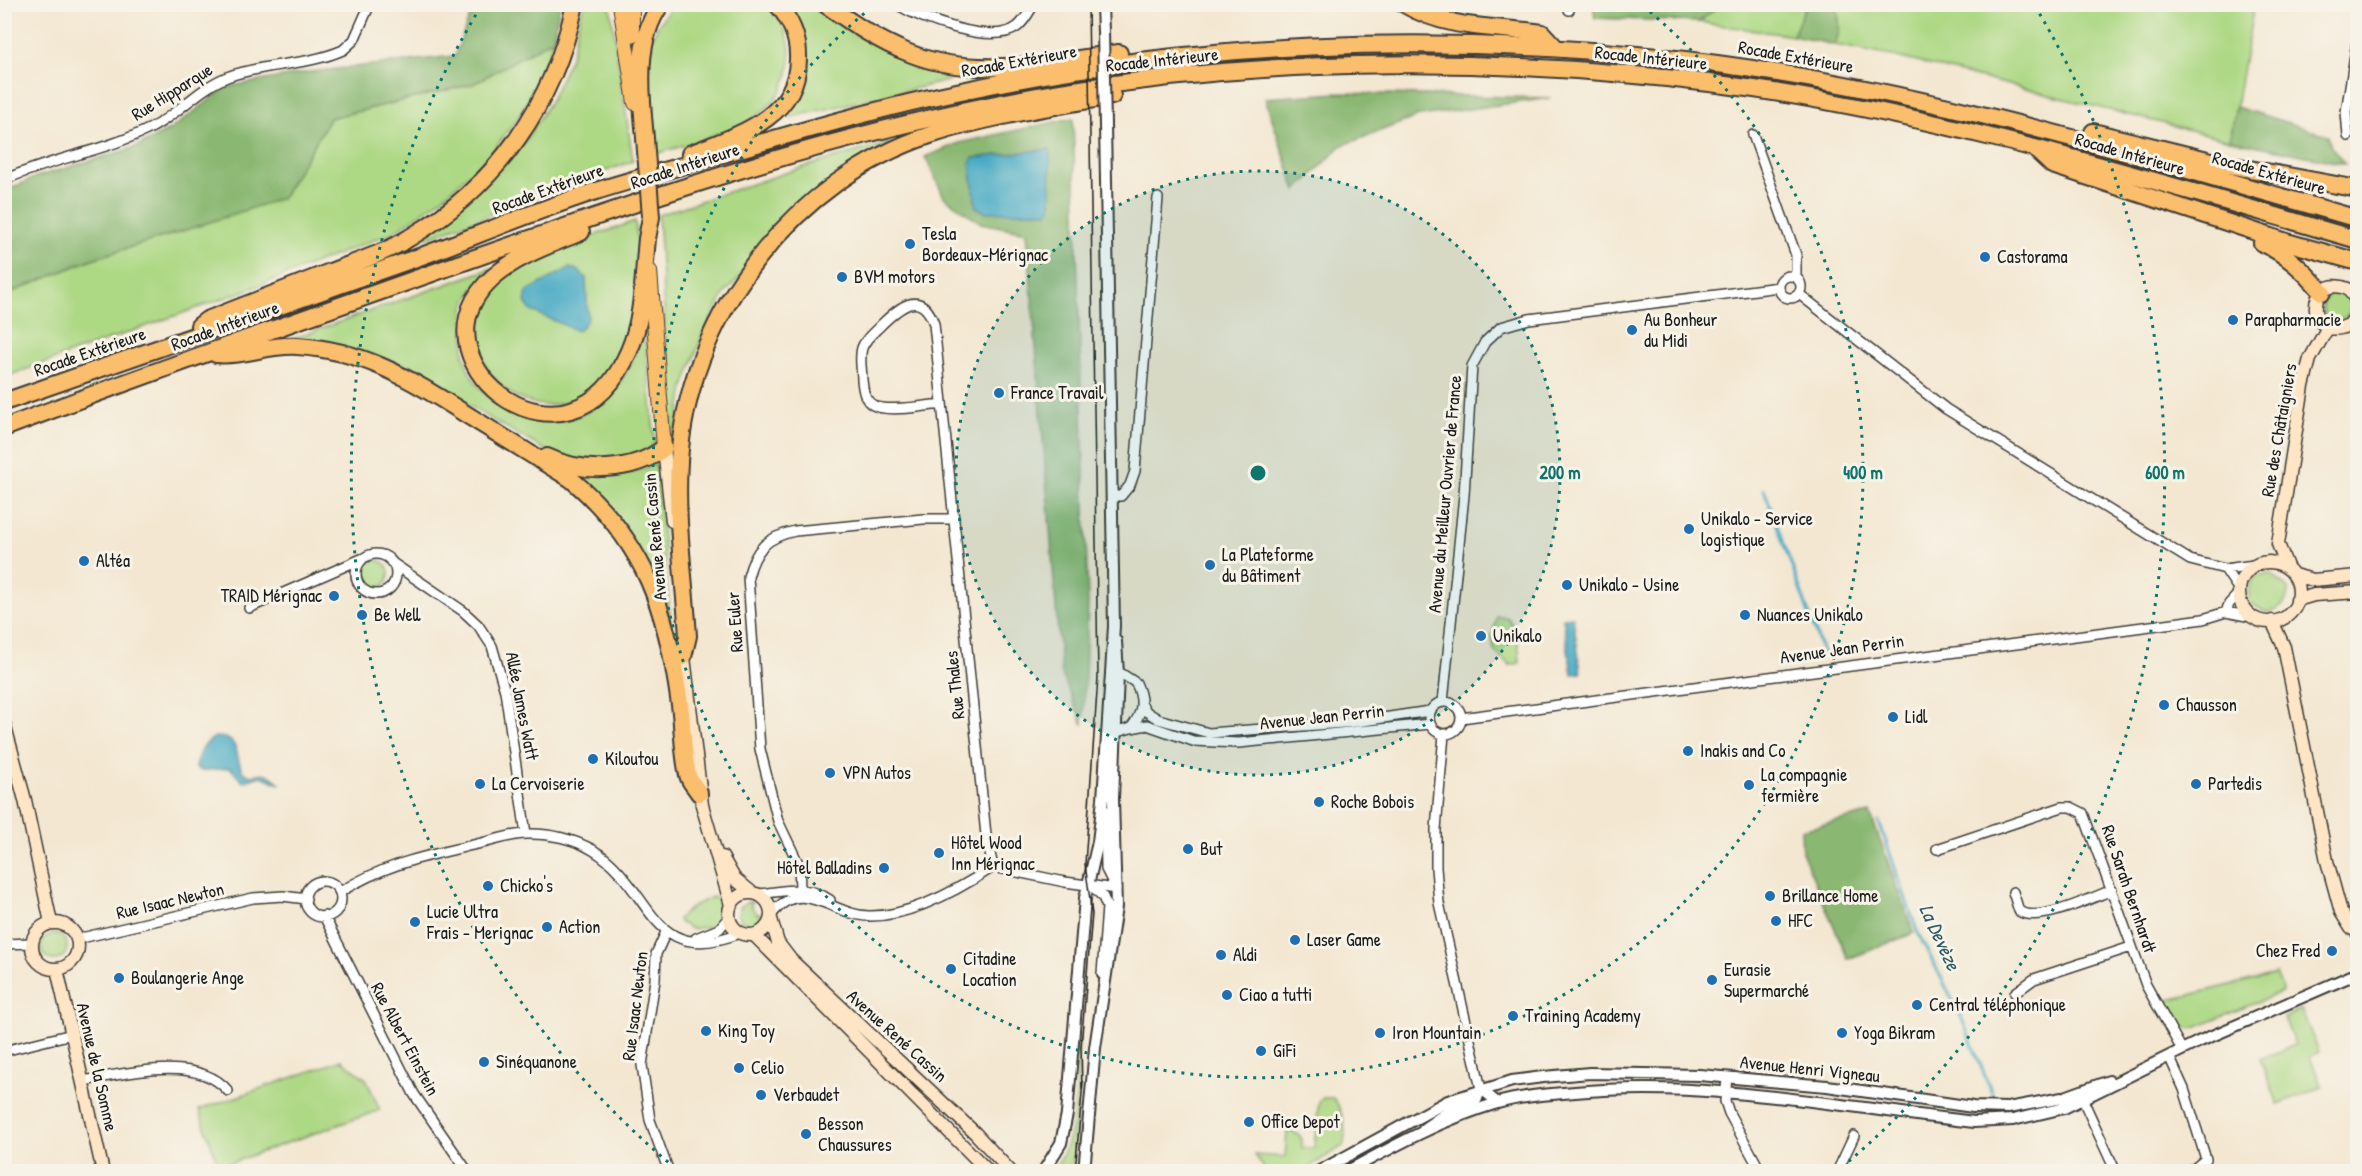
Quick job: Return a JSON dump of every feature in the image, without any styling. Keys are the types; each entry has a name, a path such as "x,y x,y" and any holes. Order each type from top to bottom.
{"highway":[{"path":"182,341 207,320 408,240 448,211 507,155 541,105 564,52 575,4"},
{"path":"661,4 646,30 643,51 642,139 651,217 638,327 629,352 605,387 576,407 546,413 517,407 504,400 488,386 473,358 468,332 475,300 499,272 529,255 718,176"},
{"path":"595,192 733,137 755,127 772,115 792,89 798,71 796,37 791,22 777,4"},
{"path":"825,4 859,28 910,54 970,68 1044,63 1120,53 1249,50"},
{"path":"1404,4 1426,17 1465,27 1542,33 1556,48"},
{"name":"Rocade Extérieure","path":"4,402 182,341 595,192 793,133 962,91 1122,64 1249,50 1351,45 1556,48 1657,57 1802,76 2013,122 2358,219"},
{"name":"Rocade Intérieure","path":"4,428 206,353 718,176 891,127 1064,92 1124,83 1234,72 1355,66 1473,65 1588,71 1802,96 2034,147 2358,240"},
{"path":"683,657 688,636 679,492 680,450 686,413 705,349 733,293 755,261 813,201 848,175 880,157 928,136 961,126 1112,96 1124,83"},
{"path":"2013,122 2046,120 2228,165 2358,189"},
{"path":"2034,147 2052,165 2358,262"},
{"path":"2156,198 2278,250 2306,273 2322,292"},
{"path":"206,353 232,356 276,347 297,346 370,360 431,386 550,459 575,466 599,467 630,464 649,458 664,448"},
{"path":"412,379 571,480 593,499 626,540 650,579 661,609 676,679 689,778 699,793"}],"main road":[{"path":"620,4 642,139"},
{"path":"632,4 632,76"},
{"name":"Avenue René Cassin","path":"647,239 683,657 699,793 730,911"},
{"path":"2358,302 2353,293 2341,286 2334,286 2322,292 2318,297 2315,311 2322,323 2328,327 2342,328 2349,325 2358,312"},
{"name":"Rue des Châtaigniers","path":"2278,544 2306,370 2328,327"},
{"path":"2278,544 2299,589 2297,600 2288,615 2272,621 2252,616 2244,609 2239,592 2242,578 2278,544"},
{"path":"2258,564 2276,562 2291,572 2313,580 2358,576"},
{"path":"2297,600 2314,595 2358,592"},
{"path":"2272,621 2284,647 2327,861 2342,912 2351,928 2358,932"},
{"path":"4,723 25,800 51,923"},
{"name":"Avenue René Cassin","path":"707,829 731,873 755,893"},
{"path":"755,893 768,902 771,917 765,930 754,935 740,933 730,911 739,895 755,893"},
{"name":"Avenue René Cassin","path":"771,917 778,943 791,960 968,1127 1011,1172"},
{"path":"51,923 70,928 77,939 74,959 70,964 57,969 38,962 34,957 32,943 38,930 51,923"},
{"name":"Avenue René Cassin","path":"754,935 989,1172"},
{"name":"Avenue de la Somme","path":"57,969 103,1172"}],"street":[{"name":"Rue Hipparque","path":"4,180 56,159 114,143 151,128 212,85 230,76 343,50 354,40 370,4"},
{"path":"896,4 964,31 1006,33 1019,26 1034,4"},
{"path":"1084,1172 1102,1010 1115,921 1116,889 1113,799 1118,674 1114,626 1102,4"},
{"path":"2348,136 2346,112 2358,36"},
{"path":"1753,135 1796,255 1796,277 1801,283 1799,294"},
{"path":"1112,496 1121,496 1130,485 1135,471 1158,198"},
{"path":"1796,277 1785,277 1779,286 1782,294 1788,298 1799,294"},
{"name":"Avenue du Meilleur Ouvrier de France","path":"1443,702 1464,495 1472,366 1485,342 1502,327 1529,319 1779,286"},
{"path":"1799,294 1946,410 2190,560 2225,569 2258,564"},
{"name":"Rue Thales","path":"941,404 886,408 872,405 864,393 861,358 865,341 896,309 907,303 917,304 924,308 932,319 954,519 986,835 993,867"},
{"name":"Rue Euler","path":"800,888 799,865 777,818 760,749 748,577 756,552 772,538 795,531 923,519 954,519"},
{"path":"249,608 368,556 381,555 391,562 396,574 392,586 375,594 363,589 356,578 358,565 368,556"},
{"name":"Allée James Watt","path":"391,562 463,611 478,625 492,646 505,690 526,834"},
{"path":"2225,569 2239,592 2226,612"},
{"name":"Avenue Jean Perrin","path":"1461,718 2191,621 2226,612 2252,616"},
{"path":"1043,1172 1061,1143 1067,1114 1090,886 1103,799 1114,626"},
{"path":"1109,684 1118,674"},
{"path":"1118,674 1126,675 1136,683 1142,705 1140,714 1131,728"},
{"path":"1443,702 1457,708 1461,718 1458,727 1444,734 1436,731 1430,724 1430,711 1443,702"},
{"name":"Avenue Jean Perrin","path":"1142,705 1147,712 1158,719 1193,731 1214,733 1356,722 1430,711"},
{"path":"1108,717 1117,732"},
{"name":"Avenue Jean Perrin","path":"1117,732 1147,725 1175,736 1213,743 1358,733 1430,724"},
{"path":"1213,743 1214,733"},
{"path":"1444,734 1436,828 1439,903 1481,1089 1497,1103"},
{"path":"1103,799 1106,869 1116,889"},
{"name":"Rue Sarah Bernhardt","path":"1937,849 2071,807 2083,813 2088,821 2146,985 2182,1050"},
{"name":"Rue Isaac Newton","path":"340,892 393,864 526,834 565,839 601,856 627,879 648,914 666,932 656,954 655,980 642,1065 650,1120 669,1172"},
{"path":"771,917 788,899 801,896 870,916 891,914 956,891 993,867 1116,889"},
{"path":"320,881 332,883 340,892 339,906 333,913 324,916 313,913 306,898 310,887 320,881"},
{"path":"1090,886 1103,897 1107,907 1101,975 1102,1010"},
{"path":"755,893 800,888 819,893 842,909"},
{"path":"2013,892 2019,911 2030,916 2060,909 2112,890"},
{"name":"Rue Isaac Newton","path":"77,939 253,898 283,896 306,898"},
{"path":"685,939 709,935 719,929 730,911"},
{"name":"Rue Albert Einstein","path":"324,916 414,1094 468,1172"},
{"path":"666,932 685,939 705,942 740,933"},
{"path":"4,944 32,943"},
{"path":"2015,993 2034,979 2132,948"},
{"name":"Avenue Henri Vigneau","path":"1346,1172 1412,1136 1452,1118 1497,1103 1544,1095 1626,1087 1727,1091 1974,1122 2038,1116 2356,971"},
{"path":"4,1051 72,1034"},
{"path":"2169,1056 2184,1089 2206,1159 2184,1172"},
{"path":"82,1081 153,1068 195,1073 220,1081 228,1091"},
{"name":"Avenue Henri Vigneau","path":"1318,1172 1448,1101 1512,1081 1590,1073 1727,1077 1827,1086 1973,1107 2008,1108 2085,1096"},
{"path":"1727,1077 1725,1101 1729,1113 1761,1172"},
{"name":"Avenue Henri Vigneau","path":"1412,1136 1450,1110 1476,1100 1481,1089"},
{"path":"2085,1096 2116,1172"},
{"path":"1837,1172 1854,1136"}],"green space":[{"path":"1593,4 1719,5 1699,22 1595,18"},
{"path":"496,5 560,5 553,39 473,84 330,118 282,198 92,259 5,295 5,191 36,177 136,147 171,129 227,87 309,72 455,56 469,18"},
{"path":"583,5 610,5 633,161 416,242 526,140 551,100 571,57"},
{"path":"674,5 764,5 779,19 788,38 790,52 787,76 778,96 763,111 744,124 655,154 650,98 650,55 655,31"},
{"path":"787,5 813,5 843,27 900,56 969,72 968,76 775,121 803,78 803,53"},
{"path":"1719,5 1806,5 1793,36 1699,22"},
{"path":"1806,5 1838,5 1839,31 1835,45 1793,36"},
{"path":"1838,5 2254,5 2230,140 1897,57 1835,45 1839,31"},
{"path":"553,39 541,76 518,117 491,154 440,200 394,232 258,286 5,377 5,295 92,259 282,198 330,118 473,84"},
{"path":"1338,93 1550,98 1419,116 1341,146 1296,191 1265,98"},
{"path":"2236,107 2328,135 2331,147 2345,164 2230,140"},
{"path":"1073,118 1088,602 1083,725 1061,672 1027,232 981,223 944,197 925,157 959,143"},
{"path":"894,141 860,160 726,291 703,333 684,387 673,453 658,215 807,166"},
{"path":"635,221 638,276 633,316 622,352 613,367 583,395 555,405 522,400 508,391 486,367 480,352 478,336 480,318 485,300 492,289 522,266 540,257"},
{"path":"492,268 473,290 464,312 465,360 472,378 484,393 498,405 515,414 533,419 552,421 571,418 589,411 600,404 617,386 636,352 644,329 655,443 643,455 622,460 572,459 545,450 423,379 286,341"},
{"path":"2337,292 2347,296 2351,306 2347,316 2337,320 2327,316 2323,306 2327,296"},
{"path":"656,464 671,626 660,589 573,474 631,473"},
{"path":"375,560 385,564 389,574 385,584 375,588 365,584 361,574 365,564"},
{"path":"2270,572 2288,589 2288,594 2282,606 2265,612 2251,603 2248,592 2253,578"},
{"path":"1497,615 1508,618 1517,632 1520,663 1510,665 1494,651 1492,636"},
{"path":"1870,813 1914,933 1848,959 1802,852 1801,830"},
{"path":"712,897 718,899 721,906 719,918 711,927 691,929 679,922 678,919 693,906"},
{"path":"747,902 752,902 751,906 757,914 762,914 759,922 753,925 743,923 738,915 740,907"},
{"path":"54,934 63,938 67,947 63,956 54,960 45,956 41,947 45,938"},
{"path":"2276,974 2283,991 2198,1027 2180,1025 2173,1018 2165,1001"},
{"path":"2301,1009 2319,1052 2310,1057 2322,1087 2278,1104 2260,1059 2295,1045 2284,1018"},
{"path":"1079,1032 1079,1088 1072,1171 1053,1172 1065,1150 1072,1127"},
{"path":"342,1060 366,1079 380,1110 219,1167 199,1110"},
{"path":"1323,1098 1333,1098 1339,1108 1344,1128 1343,1146 1303,1171 1266,1171 1255,1155 1285,1157 1287,1132 1294,1132 1301,1137 1302,1148 1314,1148 1319,1102"}],"water":[{"path":"1050,149 1051,207 1048,212 985,212 976,207 970,164 973,158"},
{"path":"569,268 578,270 586,278 588,319 578,331 531,311 525,302 527,291"},
{"path":"1573,617 1581,673 1572,674 1563,618"},
{"path":"215,737 230,740 244,773 251,776 259,773 267,774 280,784 261,776 243,782 230,768 201,771 196,768 201,750"}],"waterway":[{"name":"La Devèze","path":"1764,489 1823,653"},
{"name":"La Devèze","path":"1879,822 1917,931 1960,1014 1993,1096"}],"tram line":[{"path":"1082,1090 1081,1047 1092,914 1085,864 1098,677 1088,4"},
{"path":"1075,1172 1083,1082"}],"place":[{"name":"Tesla Bordeaux-Mérignac","path":"910,244"},
{"name":"Castorama","path":"1985,257"},
{"name":"BVM motors","path":"842,277"},
{"name":"Parapharmacie","path":"2233,320"},
{"name":"Au Bonheur du Midi","path":"1632,330"},
{"name":"France Travail","path":"999,393"},
{"name":"Unikalo - Service logistique","path":"1689,529"},
{"name":"Altéa","path":"84,561"},
{"name":"La Plateforme du Bâtiment","path":"1210,565"},
{"name":"Unikalo - Usine","path":"1567,585"},
{"name":"TRAID Mérignac","path":"334,596"},
{"name":"Be Well","path":"362,615"},
{"name":"Nuances Unikalo","path":"1745,615"},
{"name":"Unikalo","path":"1481,636"},
{"name":"Chausson","path":"2164,705"},
{"name":"Lidl","path":"1893,717"},
{"name":"Inakis and Co","path":"1688,751"},
{"name":"Kiloutou","path":"593,759"},
{"name":"VPN Autos","path":"830,773"},
{"name":"La Cervoiserie","path":"480,784"},
{"name":"Partedis","path":"2196,784"},
{"name":"La compagnie fermière","path":"1749,785"},
{"name":"Roche Bobois","path":"1319,802"},
{"name":"But","path":"1188,849"},
{"name":"Hôtel Wood Inn Mérignac","path":"939,853"},
{"name":"Hôtel Balladins","path":"884,868"},
{"name":"Chicko's","path":"488,886"},
{"name":"Brillance Home","path":"1770,896"},
{"name":"HFC","path":"1776,921"},
{"name":"Lucie Ultra Frais - Merignac","path":"415,922"},
{"name":"Action","path":"547,927"},
{"name":"Laser Game","path":"1295,940"},
{"name":"Chez Fred","path":"2332,951"},
{"name":"Aldi","path":"1221,955"},
{"name":"Citadine Location","path":"951,969"},
{"name":"Boulangerie Ange","path":"119,978"},
{"name":"Eurasie Supermarché","path":"1712,980"},
{"name":"Ciao a tutti","path":"1227,995"},
{"name":"Central téléphonique","path":"1917,1005"},
{"name":"Training Academy","path":"1513,1016"},
{"name":"King Toy","path":"706,1031"},
{"name":"Iron Mountain","path":"1380,1033"},
{"name":"Yoga Bikram","path":"1842,1033"},
{"name":"GiFi","path":"1261,1051"},
{"name":"Sinéquanone","path":"484,1062"},
{"name":"Celio","path":"739,1068"},
{"name":"Verbaudet","path":"761,1095"},
{"name":"Office Depot","path":"1249,1122"},
{"name":"Besson Chaussures","path":"806,1134"}]}
